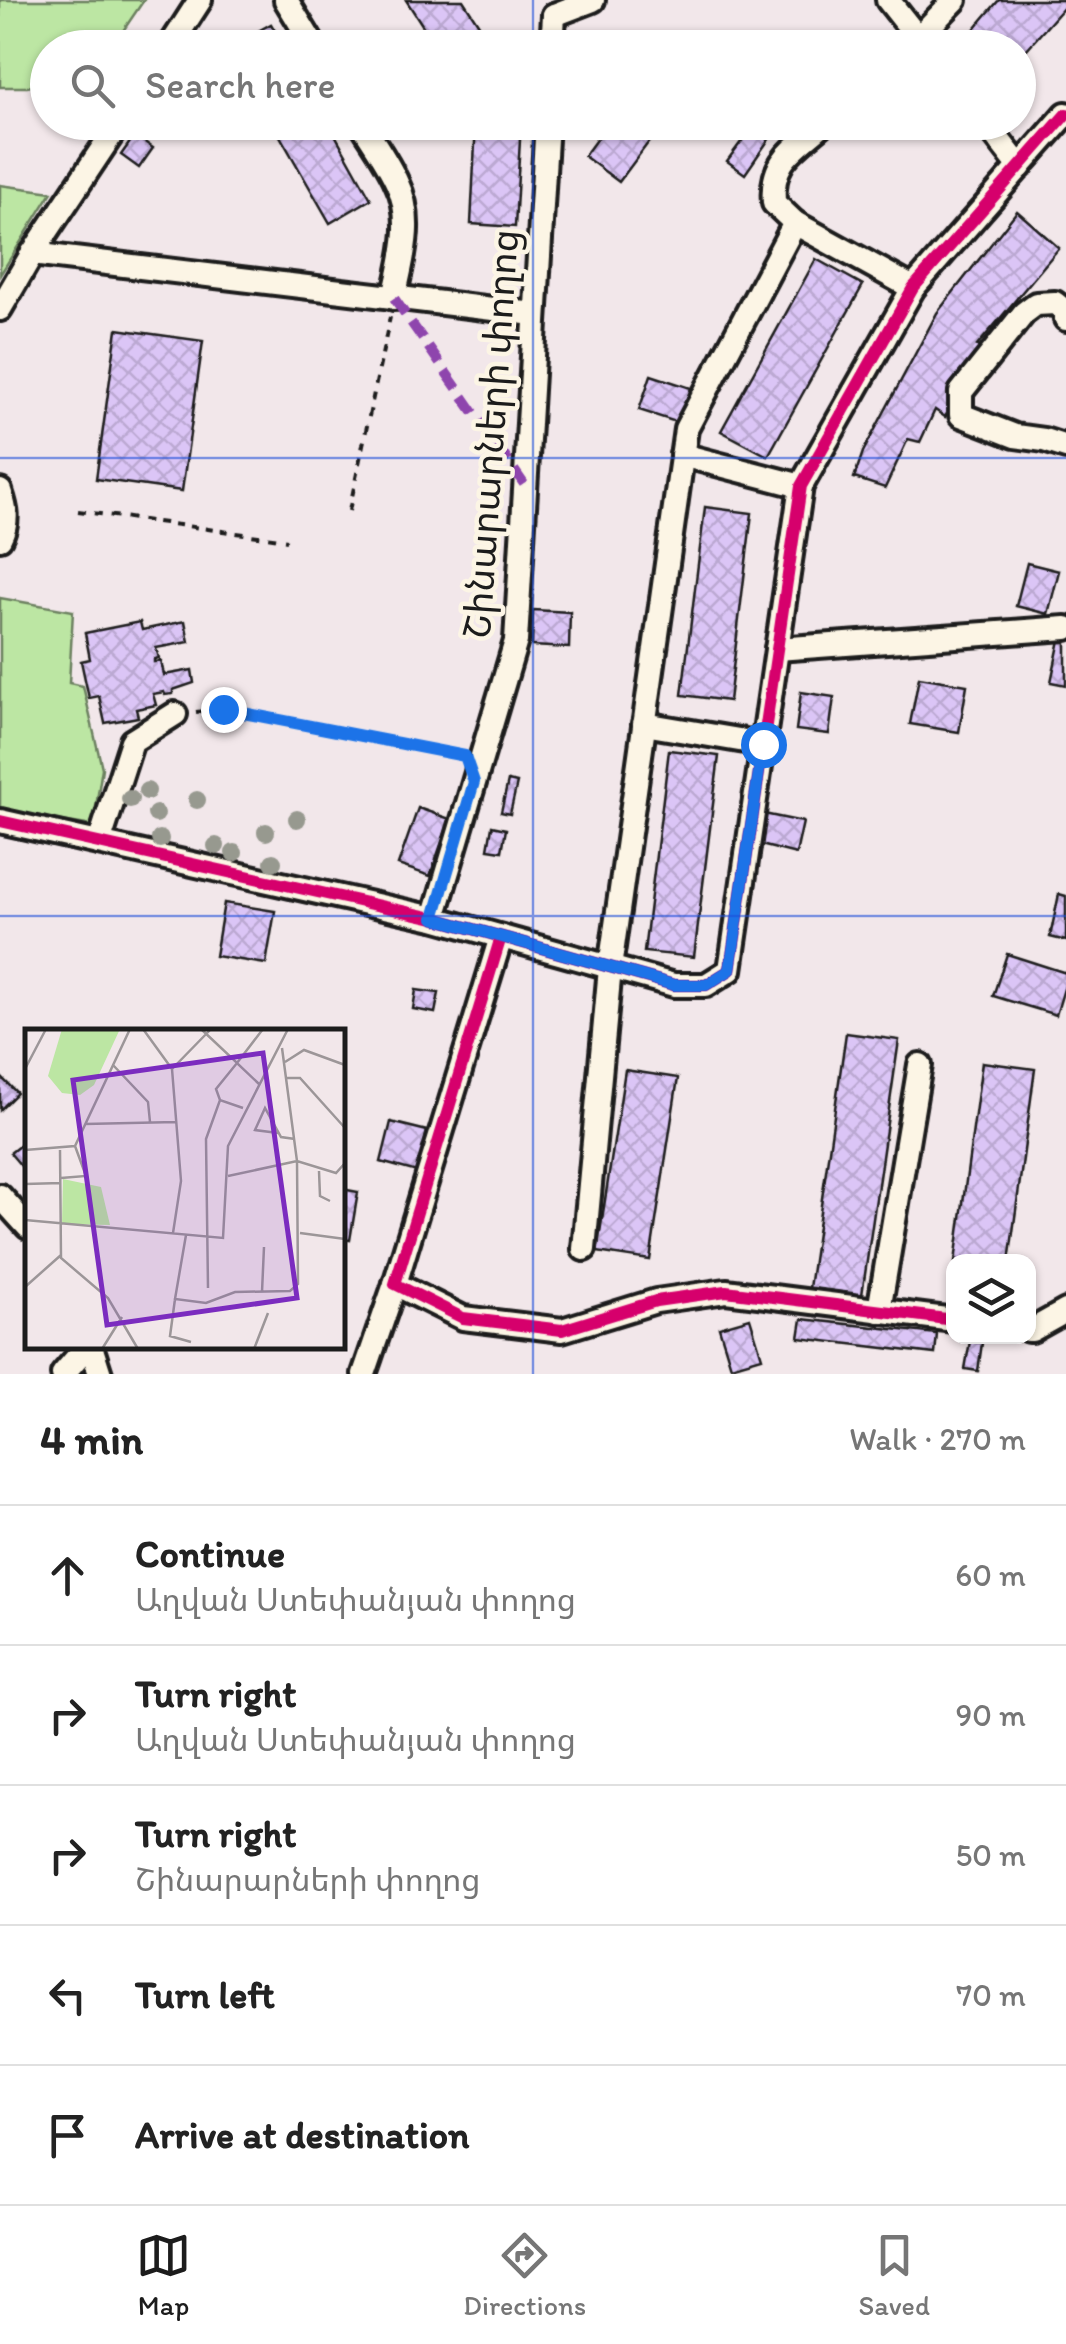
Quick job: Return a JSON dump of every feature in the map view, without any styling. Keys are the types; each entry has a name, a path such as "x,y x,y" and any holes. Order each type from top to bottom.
{"street":[{"path":"181,30 200,0"},
{"path":"286,0 304,30"},
{"path":"550,8 593,0"},
{"path":"888,0 908,30"},
{"path":"929,30 956,0"},
{"path":"0,821 434,918 674,985 706,985 730,970 800,486 913,288 1066,114"},
{"path":"0,309 108,140"},
{"path":"372,140 397,182 406,216 394,298"},
{"name":"Շինարարների փողոց","path":"434,918 516,641 546,140"},
{"path":"805,140 779,164 772,185 774,203 796,223 913,288"},
{"path":"999,140 1020,167"},
{"path":"584,1249 610,968 686,429 796,223"},
{"path":"32,254 534,314"},
{"path":"1066,319 1065,311 1055,303 1036,304 1024,312 962,392 960,404 962,415 1015,436 1066,447"},
{"path":"682,455 800,486"},
{"path":"0,491 7,512 0,538"},
{"path":"777,649 1066,628"},
{"path":"100,843 132,741 175,714"},
{"path":"644,724 763,744"},
{"path":"364,1374 501,938"},
{"path":"879,1310 920,1065"},
{"path":"0,1196 25,1224"},
{"path":"395,1284 463,1318 562,1330 656,1301 726,1292 946,1319"},
{"path":"1036,1328 1066,1311"},
{"path":"63,1374 86,1349"},
{"path":"90,1349 100,1374"}],"path":[{"path":"349,511 394,298"},
{"path":"78,512 287,540"},
{"path":"175,714 223,709 465,756 474,782"}],"green space":[{"path":"0,0 144,0 124,30 30,30 30,86 0,87"},
{"path":"0,185 52,192 0,275"},
{"path":"0,598 73,611 69,683 83,686 102,768 93,826 0,811"}],"building":[{"path":"406,0 463,0 482,30 425,30"},
{"path":"999,0 1066,0 1066,5 1036,39 1036,30 973,30"},
{"path":"132,140 142,140 153,148 139,168 121,155"},
{"path":"282,140 338,140 371,199 330,223"},
{"path":"475,140 520,140 515,227 471,224"},
{"path":"596,140 650,140 619,182 584,156"},
{"path":"743,140 769,140 745,174 727,161"},
{"path":"1017,211 1059,248 977,346 986,351 945,417 935,410 920,442 908,439 885,488 854,478 863,452 937,313"},
{"path":"816,259 863,285 768,456 721,431"},
{"path":"117,329 203,341 182,491 96,479"},
{"path":"651,375 691,388 679,423 639,410"},
{"path":"705,507 752,513 729,701 682,695"},
{"path":"1027,563 1059,571 1048,614 1016,606"},
{"path":"533,610 570,612 569,648 532,646"},
{"path":"185,621 189,642 156,648 159,658 154,662 161,661 164,675 192,670 194,683 173,690 173,694 153,694 156,705 136,709 138,717 105,723 99,696 89,698 81,661 90,659 85,633 140,622 142,630"},
{"path":"1060,640 1066,642 1066,685 1051,682"},
{"path":"919,677 967,685 959,732 910,724"},
{"path":"801,692 834,697 829,734 796,730"},
{"path":"669,750 719,756 694,957 644,952"},
{"path":"508,781 517,783 510,814 501,812"},
{"path":"418,808 450,819 430,876 398,865"},
{"path":"764,814 803,822 796,854 757,844"},
{"path":"492,826 506,829 502,851 488,849"},
{"path":"1059,894 1066,896 1066,941 1050,937"},
{"path":"224,903 275,911 266,964 215,956"},
{"path":"1007,954 1066,973 1056,1015 993,996"},
{"path":"416,990 439,993 435,1013 413,1009"},
{"path":"846,1033 899,1040 862,1295 809,1288"},
{"path":"982,1062 1035,1069 1010,1254 956,1254"},
{"path":"625,1070 678,1078 650,1260 597,1252"},
{"path":"0,1076 17,1093 0,1110"},
{"path":"391,1122 427,1131 417,1172 381,1162"},
{"path":"25,1141 25,1170 10,1153"},
{"path":"345,1190 358,1192 350,1240 345,1239"},
{"path":"750,1318 762,1357 731,1366 719,1327"},
{"path":"802,1319 937,1334 935,1354 799,1338"},
{"path":"969,1344 982,1344 978,1371 965,1369"}],"marked path":[{"path":"394,298 524,484"}],"cycle path":[{"path":"0,821 434,918 674,985 706,985 730,970 801,486 913,288 1066,114"},
{"path":"501,937 395,1284 463,1318 562,1330 656,1301 726,1291 946,1319"}],"route":[{"path":"223,709 465,756 474,782 434,918 674,985 706,985 730,970 763,744"}]}
